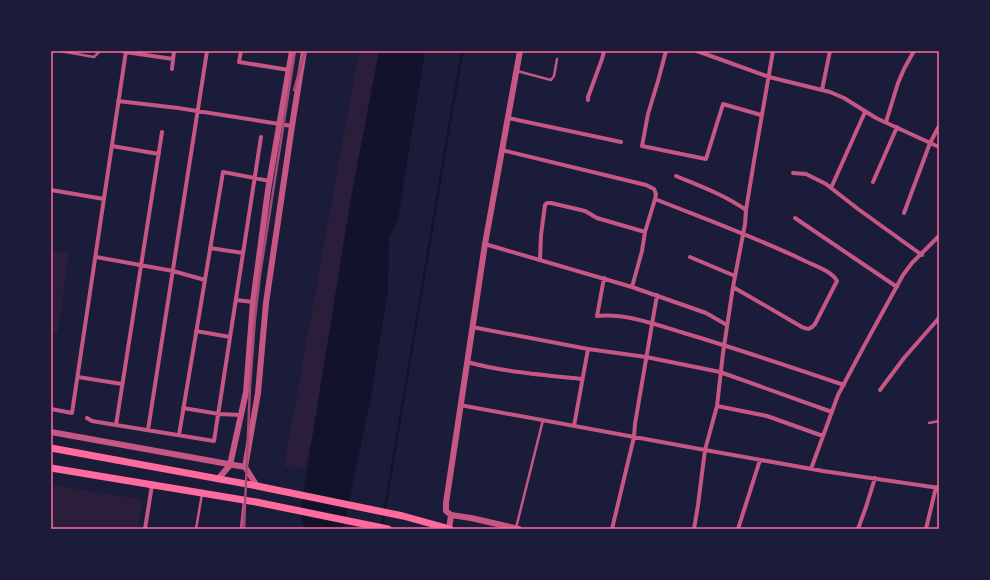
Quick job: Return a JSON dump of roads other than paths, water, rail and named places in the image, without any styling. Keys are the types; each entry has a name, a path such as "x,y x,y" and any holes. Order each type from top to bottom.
{"main road":[{"path":"51,448 257,486 403,516 450,529"},
{"path":"51,468 244,500 388,529"}],"street":[{"path":"172,69 174,51"},
{"path":"148,430 207,51"},
{"path":"241,51 239,62 289,70"},
{"path":"218,479 230,465 246,392 253,302 270,181 292,51"},
{"path":"257,486 245,467 258,393 266,303 304,51"},
{"path":"517,529 471,518 451,515 446,511 446,503 485,244 520,51"},
{"path":"588,100 604,51"},
{"path":"666,51 648,114 642,146 706,159 723,104 761,115"},
{"path":"697,51 769,77 830,92 844,98 865,112 939,147"},
{"path":"694,529 705,450 717,406 727,325 743,234 761,115 773,51"},
{"path":"822,90 830,51"},
{"path":"886,122 898,83 914,51"},
{"path":"51,409 72,413 126,52 173,59"},
{"path":"118,101 292,126"},
{"path":"831,188 865,112"},
{"path":"508,118 620,142"},
{"path":"904,213 930,143 939,126"},
{"path":"873,182 897,127"},
{"path":"116,425 162,132"},
{"path":"87,418 92,421 214,441 261,137"},
{"path":"112,146 159,154"},
{"path":"502,150 646,185 656,191 656,199 645,232 642,251 632,286"},
{"path":"179,435 223,172 270,181"},
{"path":"792,173 806,174 826,184 922,255"},
{"path":"676,176 708,189 746,210"},
{"path":"51,190 104,199"},
{"path":"656,199 775,247 822,269 834,277 837,281 815,324 808,329 733,287"},
{"path":"540,260 545,205 547,203 585,211 597,218 645,232"},
{"path":"795,218 897,286"},
{"path":"812,469 838,395 863,348 903,275 912,263 922,255 939,236"},
{"path":"485,244 632,286 706,313 727,325"},
{"path":"210,248 243,253"},
{"path":"96,257 173,271 205,280"},
{"path":"690,257 735,276"},
{"path":"604,278 597,316 619,316 652,323 844,385"},
{"path":"612,529 634,437 657,295"},
{"path":"236,300 253,302"},
{"path":"880,390 904,358 939,318"},
{"path":"472,327 588,349 646,357 720,372 832,412"},
{"path":"196,331 230,337"},
{"path":"574,426 588,349"},
{"path":"467,362 504,370 582,379"},
{"path":"78,377 122,384"},
{"path":"460,405 760,460 938,488 926,529"},
{"path":"717,406 767,416 823,436"},
{"path":"184,408 218,414 241,415"},
{"path":"51,432 245,467"},
{"path":"738,529 760,460"},
{"path":"858,529 875,478"},
{"path":"145,529 152,485"},
{"path":"450,529 451,515"}],"lane":[{"path":"60,51 94,57 100,51"},
{"path":"516,70 551,80 554,76 557,60"},
{"path":"517,529 543,420"},
{"path":"929,423 939,421"},
{"path":"196,529 202,494"},
{"path":"241,529 244,500"}],"waterway":[{"path":"382,526 462,51"}],"railway":[{"path":"244,529 250,387 255,318 260,275 295,51"},
{"path":"294,90 305,51"}]}
